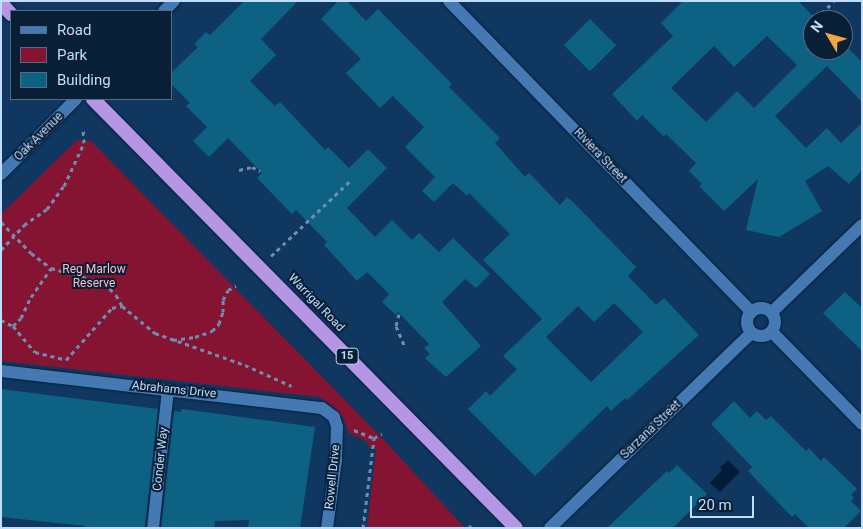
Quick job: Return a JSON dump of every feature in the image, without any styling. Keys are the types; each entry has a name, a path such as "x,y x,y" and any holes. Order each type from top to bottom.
{"highway":[{"path":"1,3 10,13"},
{"name":"Warrigal Road","path":"94,100 516,528"}],"street":[{"path":"165,10 174,1"},
{"name":"Riviera Street","path":"449,1 751,312"},
{"name":"Oak Avenue","path":"1,174 75,100"},
{"path":"772,312 862,225"},
{"path":"764,308 772,312 776,324 772,332 762,337 751,333 746,322 751,312 764,308"},
{"path":"772,332 862,424"},
{"name":"Sarzana Street","path":"550,528 751,333"},
{"name":"Abrahams Drive","path":"1,371 322,408 334,417 337,427"},
{"name":"Conder Way","path":"153,528 168,390"},
{"name":"Rowell Drive","path":"327,528 336,460 337,427"},
{"path":"496,508 513,525 510,528"}],"path":[{"path":"825,10 834,1"},
{"path":"1,250 24,225 47,209 64,186 84,143 83,129"},
{"path":"239,170 252,167 260,171"},
{"path":"260,267 349,182"},
{"path":"1,222 30,253 51,268 104,283 116,294 122,306 155,333 244,365 301,390"},
{"path":"13,326 21,318 31,297 51,268"},
{"path":"172,340 195,337 212,331 219,324 223,312 223,300 228,290 236,286"},
{"path":"1,320 13,326 35,352 66,360 112,308 122,306"},
{"path":"399,314 397,330 405,346"},
{"path":"351,425 355,431 374,438 382,434"},
{"path":"363,528 374,438"}],"green space":[{"name":"Reg Marlow Reserve","path":"77,140 91,141 382,438 465,528 367,528 376,449 369,447 368,442 349,433 343,418 334,407 319,397 1,361 1,214"}],"water":[{"path":"728,460 740,472 720,492 710,483"}],"building":[{"path":"244,1 298,1 261,39 276,55 250,81 275,106 280,102 325,150 328,147 349,168 368,149 387,168 347,208 375,237 392,220 412,240 419,233 439,252 453,238 490,274 476,288 465,279 442,302 481,346 446,377 425,358 430,354 424,348 429,344 398,312 396,315 382,302 389,294 367,272 357,281 324,245 327,242 296,210 292,214 257,178 262,173 228,138 209,157 193,141 207,127 186,106 190,103 172,85 172,72 198,47 194,44 206,32 210,35"},
{"path":"338,1 347,1 366,21 378,9 452,84 449,87 500,138 495,143 525,177 529,173 560,205 567,197 574,203 636,267 628,276 656,305 664,298 699,335 627,400 625,398 611,411 607,406 535,476 468,409 486,391 490,396 517,369 503,356 542,319 483,260 510,234 469,193 467,196 453,183 434,202 422,191 435,177 405,147 424,127 393,96 380,108 346,73 361,59 321,19","holes":["614,303 643,332 591,382 546,337 578,306 594,322"]},
{"path":"683,1 798,1 807,10 803,10 803,60 853,60 853,53 862,62 862,102 827,66 775,116 806,148 827,128 841,143 862,123 862,170 849,184 828,166 805,181 822,211 779,237 746,230 758,179 724,211 699,186 702,184 689,171 696,163 666,134 664,137 642,115 637,121 612,94 673,36 661,23","holes":["767,36 797,65 754,108 737,91 706,122 671,88 714,46 734,67"]},
{"path":"590,19 616,45 590,71 564,45"},
{"path":"845,292 862,308 862,351 823,313"},
{"path":"1,389 158,409 145,528 84,528 85,526 1,517"},
{"path":"734,401 750,418 757,411 766,420 771,416 806,451 809,448 821,461 824,457 857,489 851,495 854,498 851,501 861,511 844,528 809,528 795,514 792,517 748,471 752,467 711,424"},
{"path":"181,409 315,427 300,528 248,528 249,520 215,521 214,528 161,528 174,411 181,412"},
{"path":"677,465 707,494 673,528 607,528 667,471 669,473"}]}
